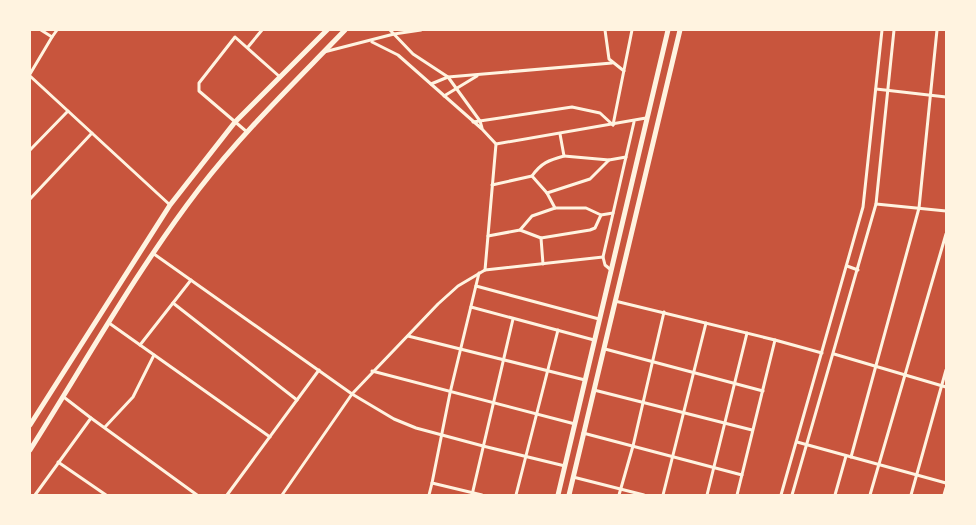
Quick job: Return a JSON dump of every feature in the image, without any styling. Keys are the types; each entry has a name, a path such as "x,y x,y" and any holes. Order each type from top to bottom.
{"main road":[{"path":"30,425 170,205 236,122 328,30"},
{"path":"30,450 32,441 64,398 109,323 198,190 247,132 345,30"},
{"path":"558,495 668,30"},
{"path":"569,495 680,30"}],"street":[{"path":"41,30 52,37"},
{"path":"56,30 30,75 170,205"},
{"path":"248,47 262,30"},
{"path":"390,30 413,54 448,77 480,121 482,129"},
{"path":"324,52 372,42 394,34 421,30"},
{"path":"605,30 608,53 612,63 624,71"},
{"path":"613,125 632,30"},
{"path":"781,495 847,266 866,189 882,30"},
{"path":"792,495 876,204 894,30"},
{"path":"851,457 919,208 937,30"},
{"path":"247,132 200,91 198,85 233,38 236,38 248,47 280,76"},
{"path":"372,42 391,50 482,129 496,144 485,270"},
{"path":"431,84 448,77 478,76 612,63"},
{"path":"444,96 478,76"},
{"path":"876,89 946,97"},
{"path":"473,122 572,107 600,114 613,125"},
{"path":"30,150 68,111"},
{"path":"496,144 634,122 646,118"},
{"path":"611,270 605,265 603,257 634,122"},
{"path":"30,198 92,133"},
{"path":"560,134 564,156"},
{"path":"492,185 532,176 542,163 564,156 609,160 626,157"},
{"path":"547,193 590,179 609,160"},
{"path":"532,176 547,193 555,208"},
{"path":"876,204 946,211"},
{"path":"520,230 532,216 555,208 586,208 601,215 613,213"},
{"path":"488,236 520,230 541,238 590,230 595,228 601,215"},
{"path":"870,495 946,234"},
{"path":"541,238 543,264"},
{"path":"154,254 352,394 399,422 565,466"},
{"path":"282,495 352,394 372,371 447,296 485,270 603,257"},
{"path":"847,266 858,270"},
{"path":"429,495 450,393 479,273"},
{"path":"140,346 190,280"},
{"path":"476,286 599,320"},
{"path":"616,301 775,340 822,354"},
{"path":"173,303 297,400"},
{"path":"471,307 594,340"},
{"path":"619,495 633,446 664,312"},
{"path":"472,494 513,319"},
{"path":"109,323 270,437"},
{"path":"663,495 706,323"},
{"path":"516,495 546,369 558,330"},
{"path":"707,495 747,333"},
{"path":"408,336 585,380"},
{"path":"737,495 775,340"},
{"path":"604,349 763,391"},
{"path":"834,354 944,386"},
{"path":"105,428 133,397 154,355"},
{"path":"227,495 320,370"},
{"path":"911,495 944,386 946,370"},
{"path":"372,371 450,393 494,402 575,424"},
{"path":"594,390 752,430"},
{"path":"64,398 197,495"},
{"path":"35,495 92,418"},
{"path":"583,433 742,475"},
{"path":"797,442 946,483"},
{"path":"835,495 846,456"},
{"path":"58,462 106,495"},
{"path":"573,477 644,495"},
{"path":"432,483 482,495"},
{"path":"944,495 946,488"}]}
